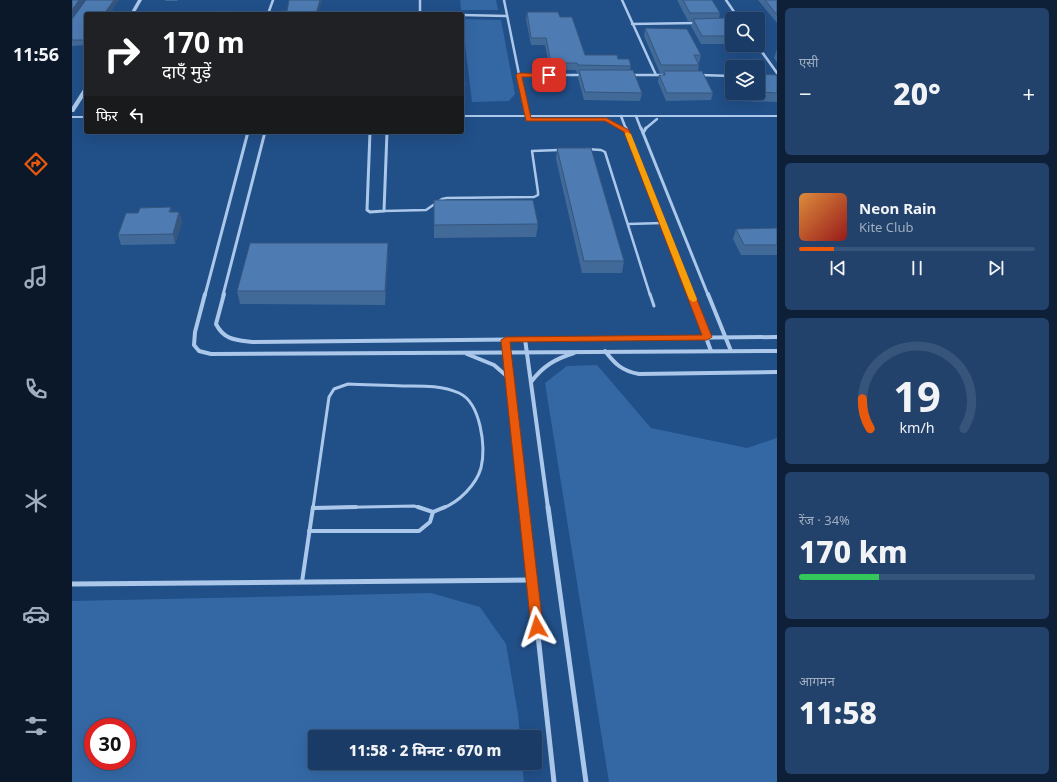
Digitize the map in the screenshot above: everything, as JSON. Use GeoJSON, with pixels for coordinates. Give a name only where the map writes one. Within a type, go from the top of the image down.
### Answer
{"type":"FeatureCollection","features":[{"type":"Feature","properties":{"kind":"street"},"geometry":{"type":"LineString","coordinates":[[133,12],[140,0]]}},
{"type":"Feature","properties":{"kind":"street"},"geometry":{"type":"LineString","coordinates":[[269,12],[273,0]]}},
{"type":"Feature","properties":{"kind":"street"},"geometry":{"type":"LineString","coordinates":[[420,0],[420,12]]}},
{"type":"Feature","properties":{"kind":"street"},"geometry":{"type":"LineString","coordinates":[[504,0],[528,118]]}},
{"type":"Feature","properties":{"kind":"street"},"geometry":{"type":"LineString","coordinates":[[622,0],[656,75]]}},
{"type":"Feature","properties":{"kind":"street"},"geometry":{"type":"LineString","coordinates":[[726,0],[734,12]]}},
{"type":"Feature","properties":{"kind":"street"},"geometry":{"type":"LineString","coordinates":[[464,15],[507,16]]}},
{"type":"Feature","properties":{"kind":"street"},"geometry":{"type":"LineString","coordinates":[[632,24],[702,23]]}},
{"type":"Feature","properties":{"kind":"street"},"geometry":{"type":"LineString","coordinates":[[717,23],[725,23]]}},
{"type":"Feature","properties":{"kind":"street"},"geometry":{"type":"LineString","coordinates":[[762,52],[777,74],[771,76]]}},
{"type":"Feature","properties":{"kind":"street"},"geometry":{"type":"LineString","coordinates":[[519,75],[587,75]]}},
{"type":"Feature","properties":{"kind":"street"},"geometry":{"type":"LineString","coordinates":[[625,75],[671,75]]}},
{"type":"Feature","properties":{"kind":"street"},"geometry":{"type":"LineString","coordinates":[[694,76],[725,76]]}},
{"type":"Feature","properties":{"kind":"street"},"geometry":{"type":"LineString","coordinates":[[72,111],[84,92]]}},
{"type":"Feature","properties":{"kind":"street"},"geometry":{"type":"LineString","coordinates":[[464,116],[622,118]]}},
{"type":"Feature","properties":{"kind":"street"},"geometry":{"type":"LineString","coordinates":[[464,120],[777,116]]}},
{"type":"Feature","properties":{"kind":"street"},"geometry":{"type":"LineString","coordinates":[[72,117],[84,117]]}},
{"type":"Feature","properties":{"kind":"street"},"geometry":{"type":"LineString","coordinates":[[622,118],[707,337],[711,351]]}},
{"type":"Feature","properties":{"kind":"street"},"geometry":{"type":"LineString","coordinates":[[637,118],[777,119]]}},
{"type":"Feature","properties":{"kind":"street"},"geometry":{"type":"LineString","coordinates":[[637,118],[730,351]]}},
{"type":"Feature","properties":{"kind":"street"},"geometry":{"type":"LineString","coordinates":[[606,119],[627,131]]}},
{"type":"Feature","properties":{"kind":"street"},"geometry":{"type":"LineString","coordinates":[[643,133],[647,127],[657,119]]}},
{"type":"Feature","properties":{"kind":"street"},"geometry":{"type":"LineString","coordinates":[[72,120],[84,120]]}},
{"type":"Feature","properties":{"kind":"street"},"geometry":{"type":"LineString","coordinates":[[247,134],[195,332],[194,345],[199,351],[211,354],[777,351]]}},
{"type":"Feature","properties":{"kind":"street"},"geometry":{"type":"LineString","coordinates":[[264,134],[216,324],[220,333],[231,340],[252,342],[777,337]]}},
{"type":"Feature","properties":{"kind":"street"},"geometry":{"type":"LineString","coordinates":[[370,134],[367,210],[370,212],[384,211],[387,134]]}},
{"type":"Feature","properties":{"kind":"street"},"geometry":{"type":"LineString","coordinates":[[506,340],[506,352],[554,782]]}},
{"type":"Feature","properties":{"kind":"street"},"geometry":{"type":"LineString","coordinates":[[525,340],[586,782]]}},
{"type":"Feature","properties":{"kind":"street"},"geometry":{"type":"LineString","coordinates":[[462,352],[494,365],[509,378]]}},
{"type":"Feature","properties":{"kind":"street"},"geometry":{"type":"LineString","coordinates":[[531,382],[539,370],[554,359],[578,352]]}},
{"type":"Feature","properties":{"kind":"street"},"geometry":{"type":"LineString","coordinates":[[605,352],[616,366],[624,372],[639,374],[777,372]]}},
{"type":"Feature","properties":{"kind":"street"},"geometry":{"type":"LineString","coordinates":[[72,584],[532,580]]}},
{"type":"Feature","properties":{"kind":"lane"},"geometry":{"type":"LineString","coordinates":[[582,149],[601,150],[605,152],[654,306]]}},
{"type":"Feature","properties":{"kind":"lane"},"geometry":{"type":"LineString","coordinates":[[384,211],[426,210],[442,199],[448,198],[534,197],[538,195],[538,192],[532,151],[560,150]]}},
{"type":"Feature","properties":{"kind":"lane"},"geometry":{"type":"LineString","coordinates":[[628,224],[663,223]]}},
{"type":"Feature","properties":{"kind":"lane"},"geometry":{"type":"LineString","coordinates":[[302,582],[329,397],[334,389],[348,384],[441,386],[461,394],[474,406],[480,425],[482,448],[481,468],[469,490],[453,504],[434,512],[414,506],[313,508]]}},
{"type":"Feature","properties":{"kind":"lane"},"geometry":{"type":"LineString","coordinates":[[309,531],[419,531],[430,522],[434,512]]}},
{"type":"Feature","properties":{"kind":"shaded area"},"geometry":{"type":"Polygon","coordinates":[[[460,0],[496,0],[498,10],[461,10],[460,0]]]}},
{"type":"Feature","properties":{"kind":"shaded area"},"geometry":{"type":"Polygon","coordinates":[[[464,19],[501,20],[515,94],[509,101],[472,102],[464,36],[464,19]]]}},
{"type":"Feature","properties":{"kind":"shaded area"},"geometry":{"type":"Polygon","coordinates":[[[597,365],[651,428],[747,448],[777,438],[777,782],[609,782],[545,383],[567,366],[597,365]]]}},
{"type":"Feature","properties":{"kind":"shaded area"},"geometry":{"type":"Polygon","coordinates":[[[431,593],[480,607],[506,644],[519,730],[308,730],[308,770],[523,770],[524,782],[72,782],[72,601],[431,593]]]}},
{"type":"Feature","properties":{"kind":"building"},"geometry":{"type":"Polygon","coordinates":[[[72,0],[79,0],[72,10],[72,0]]]}},
{"type":"Feature","properties":{"kind":"building"},"geometry":{"type":"Polygon","coordinates":[[[86,0],[114,0],[105,12],[84,12],[84,40],[72,40],[72,19],[86,0]]]}},
{"type":"Feature","properties":{"kind":"building"},"geometry":{"type":"Polygon","coordinates":[[[289,0],[320,0],[317,12],[281,12],[287,11],[289,0]]]}},
{"type":"Feature","properties":{"kind":"building"},"geometry":{"type":"Polygon","coordinates":[[[683,0],[712,0],[720,13],[690,13],[683,0]]]}},
{"type":"Feature","properties":{"kind":"building"},"geometry":{"type":"Polygon","coordinates":[[[765,0],[777,0],[777,15],[765,0]]]}},
{"type":"Feature","properties":{"kind":"building"},"geometry":{"type":"Polygon","coordinates":[[[220,11],[254,12],[219,12],[220,11]]]}},
{"type":"Feature","properties":{"kind":"building"},"geometry":{"type":"Polygon","coordinates":[[[527,12],[558,12],[560,17],[572,17],[585,55],[617,55],[618,59],[629,59],[631,66],[551,63],[546,38],[531,38],[527,12]]]}},
{"type":"Feature","properties":{"kind":"building"},"geometry":{"type":"Polygon","coordinates":[[[724,18],[725,36],[702,36],[693,19],[724,18]]]}},
{"type":"Feature","properties":{"kind":"building"},"geometry":{"type":"Polygon","coordinates":[[[645,28],[687,29],[701,55],[694,55],[699,65],[661,65],[645,28]]]}},
{"type":"Feature","properties":{"kind":"building"},"geometry":{"type":"Polygon","coordinates":[[[579,70],[633,70],[642,93],[585,92],[579,70]]]}},
{"type":"Feature","properties":{"kind":"building"},"geometry":{"type":"Polygon","coordinates":[[[664,71],[702,71],[713,93],[667,93],[659,75],[665,75],[664,71]]]}},
{"type":"Feature","properties":{"kind":"building"},"geometry":{"type":"Polygon","coordinates":[[[765,74],[777,75],[777,93],[765,92],[765,74]]]}},
{"type":"Feature","properties":{"kind":"building"},"geometry":{"type":"Polygon","coordinates":[[[557,148],[591,148],[624,261],[584,261],[557,148]]]}},
{"type":"Feature","properties":{"kind":"building"},"geometry":{"type":"Polygon","coordinates":[[[434,200],[533,200],[538,224],[434,225],[434,200]]]}},
{"type":"Feature","properties":{"kind":"building"},"geometry":{"type":"Polygon","coordinates":[[[171,207],[169,212],[179,212],[173,234],[118,235],[126,213],[138,213],[140,208],[171,207]]]}},
{"type":"Feature","properties":{"kind":"building"},"geometry":{"type":"Polygon","coordinates":[[[777,228],[777,245],[744,245],[736,229],[777,228]]]}},
{"type":"Feature","properties":{"kind":"building"},"geometry":{"type":"Polygon","coordinates":[[[250,243],[388,243],[385,291],[237,291],[250,243]]]}},
{"type":"Feature","properties":{"kind":"slow traffic"},"geometry":{"type":"LineString","coordinates":[[628,134],[693,299]]}},
{"type":"Feature","properties":{"kind":"route"},"geometry":{"type":"LineString","coordinates":[[537,627],[506,340],[707,337],[627,131],[606,119],[528,119],[519,75],[549,75]]}}]}
